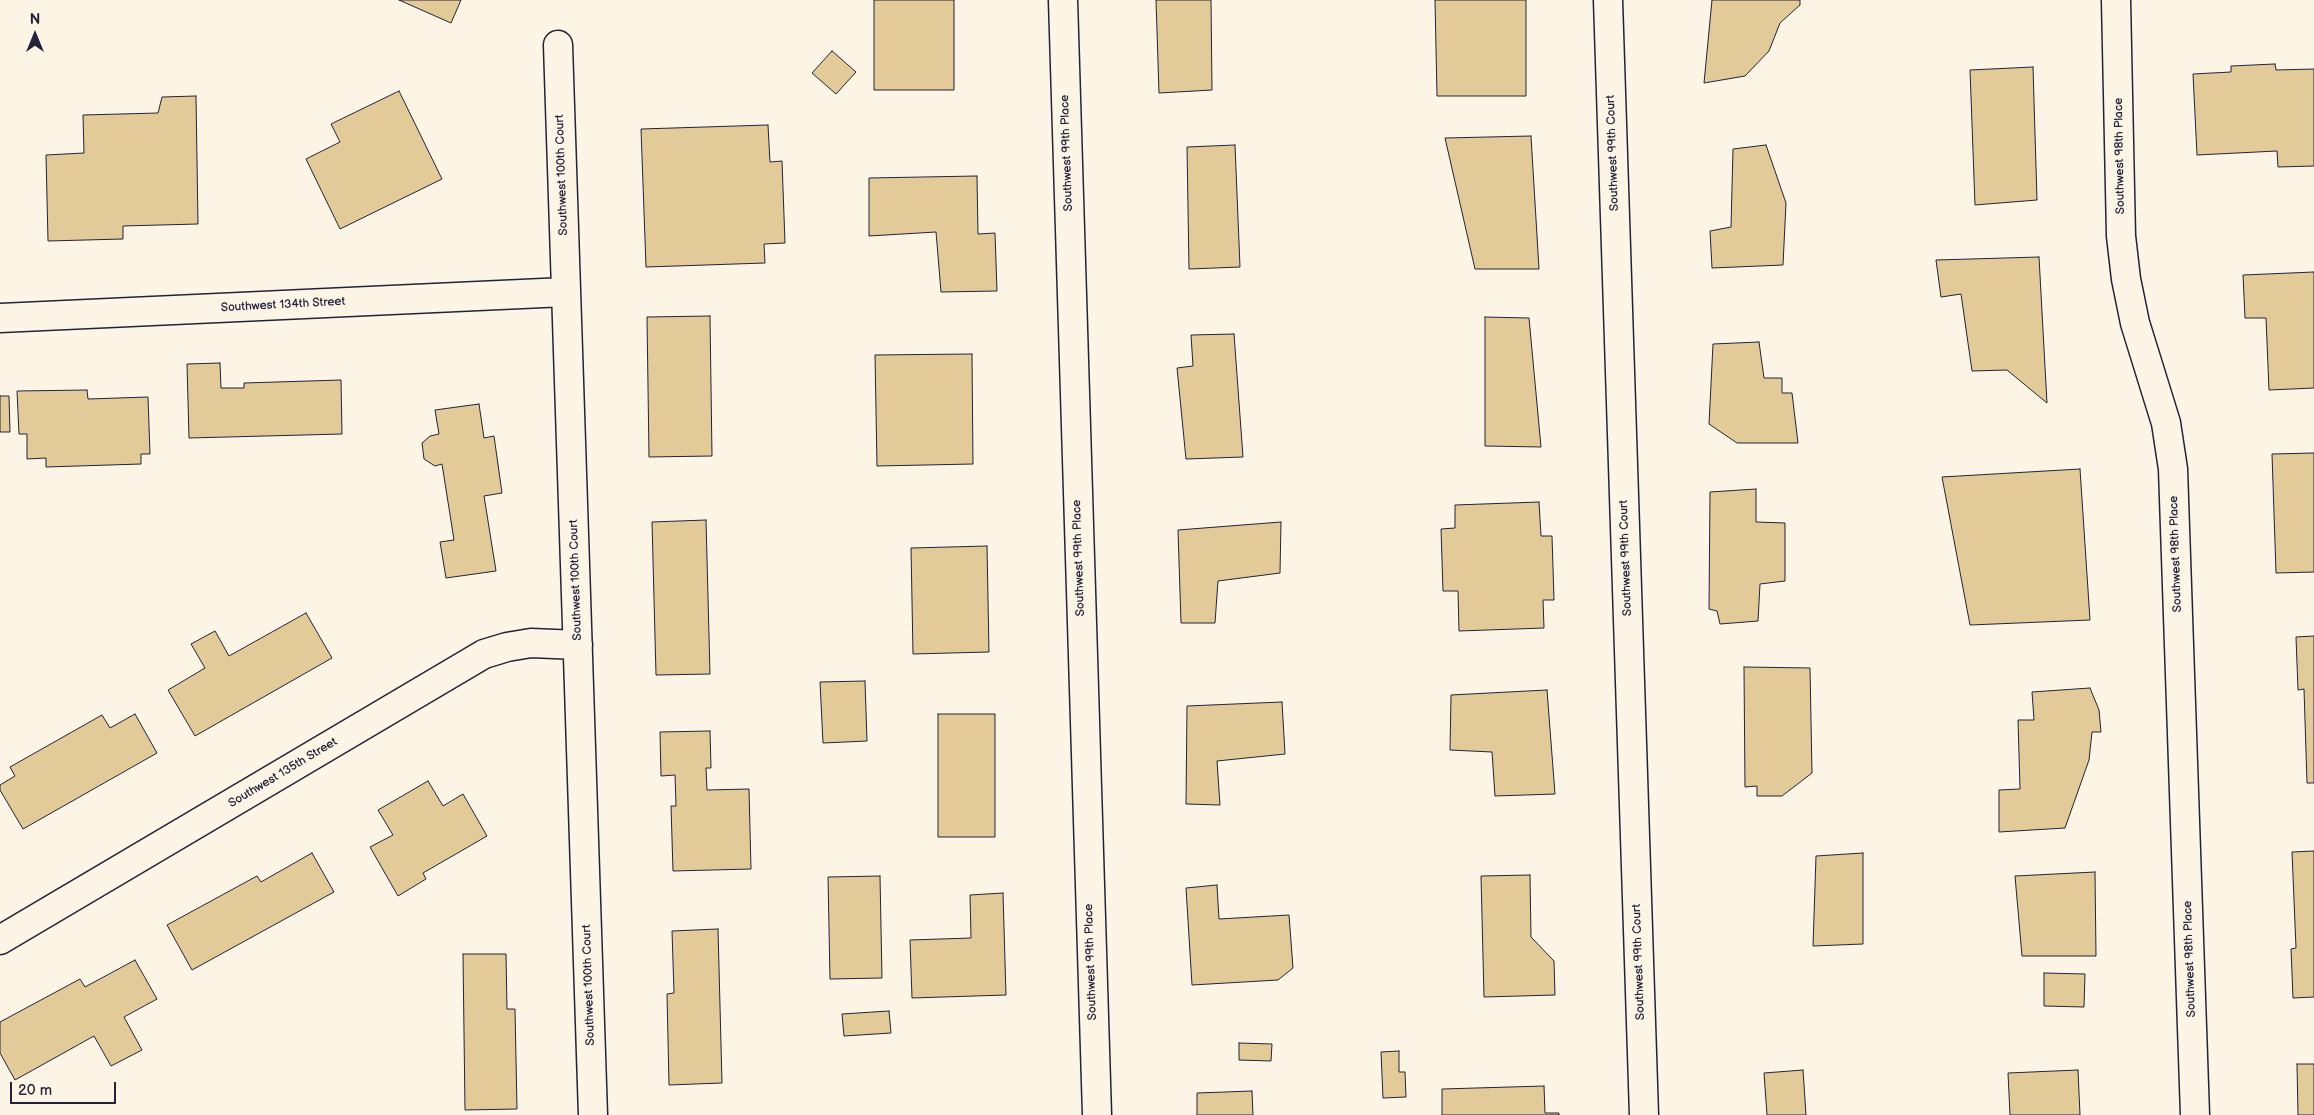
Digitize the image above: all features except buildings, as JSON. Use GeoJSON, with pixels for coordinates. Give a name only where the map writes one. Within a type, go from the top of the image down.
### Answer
{"type":"FeatureCollection","features":[{"type":"Feature","properties":{"kind":"street","name":"Southwest 99th Place"},"geometry":{"type":"LineString","coordinates":[[1063,0],[1097,1115]]}},
{"type":"Feature","properties":{"kind":"street","name":"Southwest 99th Court"},"geometry":{"type":"LineString","coordinates":[[1608,0],[1644,1115]]}},
{"type":"Feature","properties":{"kind":"street","name":"Southwest 98th Place"},"geometry":{"type":"LineString","coordinates":[[2116,0],[2121,236],[2126,280],[2135,323],[2166,423],[2173,469],[2185,777],[2195,1115]]}},
{"type":"Feature","properties":{"kind":"street","name":"Southwest 100th Court"},"geometry":{"type":"LineString","coordinates":[[558,45],[593,1115]]}},
{"type":"Feature","properties":{"kind":"street","name":"Southwest 134th Street"},"geometry":{"type":"LineString","coordinates":[[0,318],[565,292]]}},
{"type":"Feature","properties":{"kind":"street","name":"Southwest 135th Street"},"geometry":{"type":"LineString","coordinates":[[0,940],[484,654],[508,646],[531,643],[578,645]]}}]}
